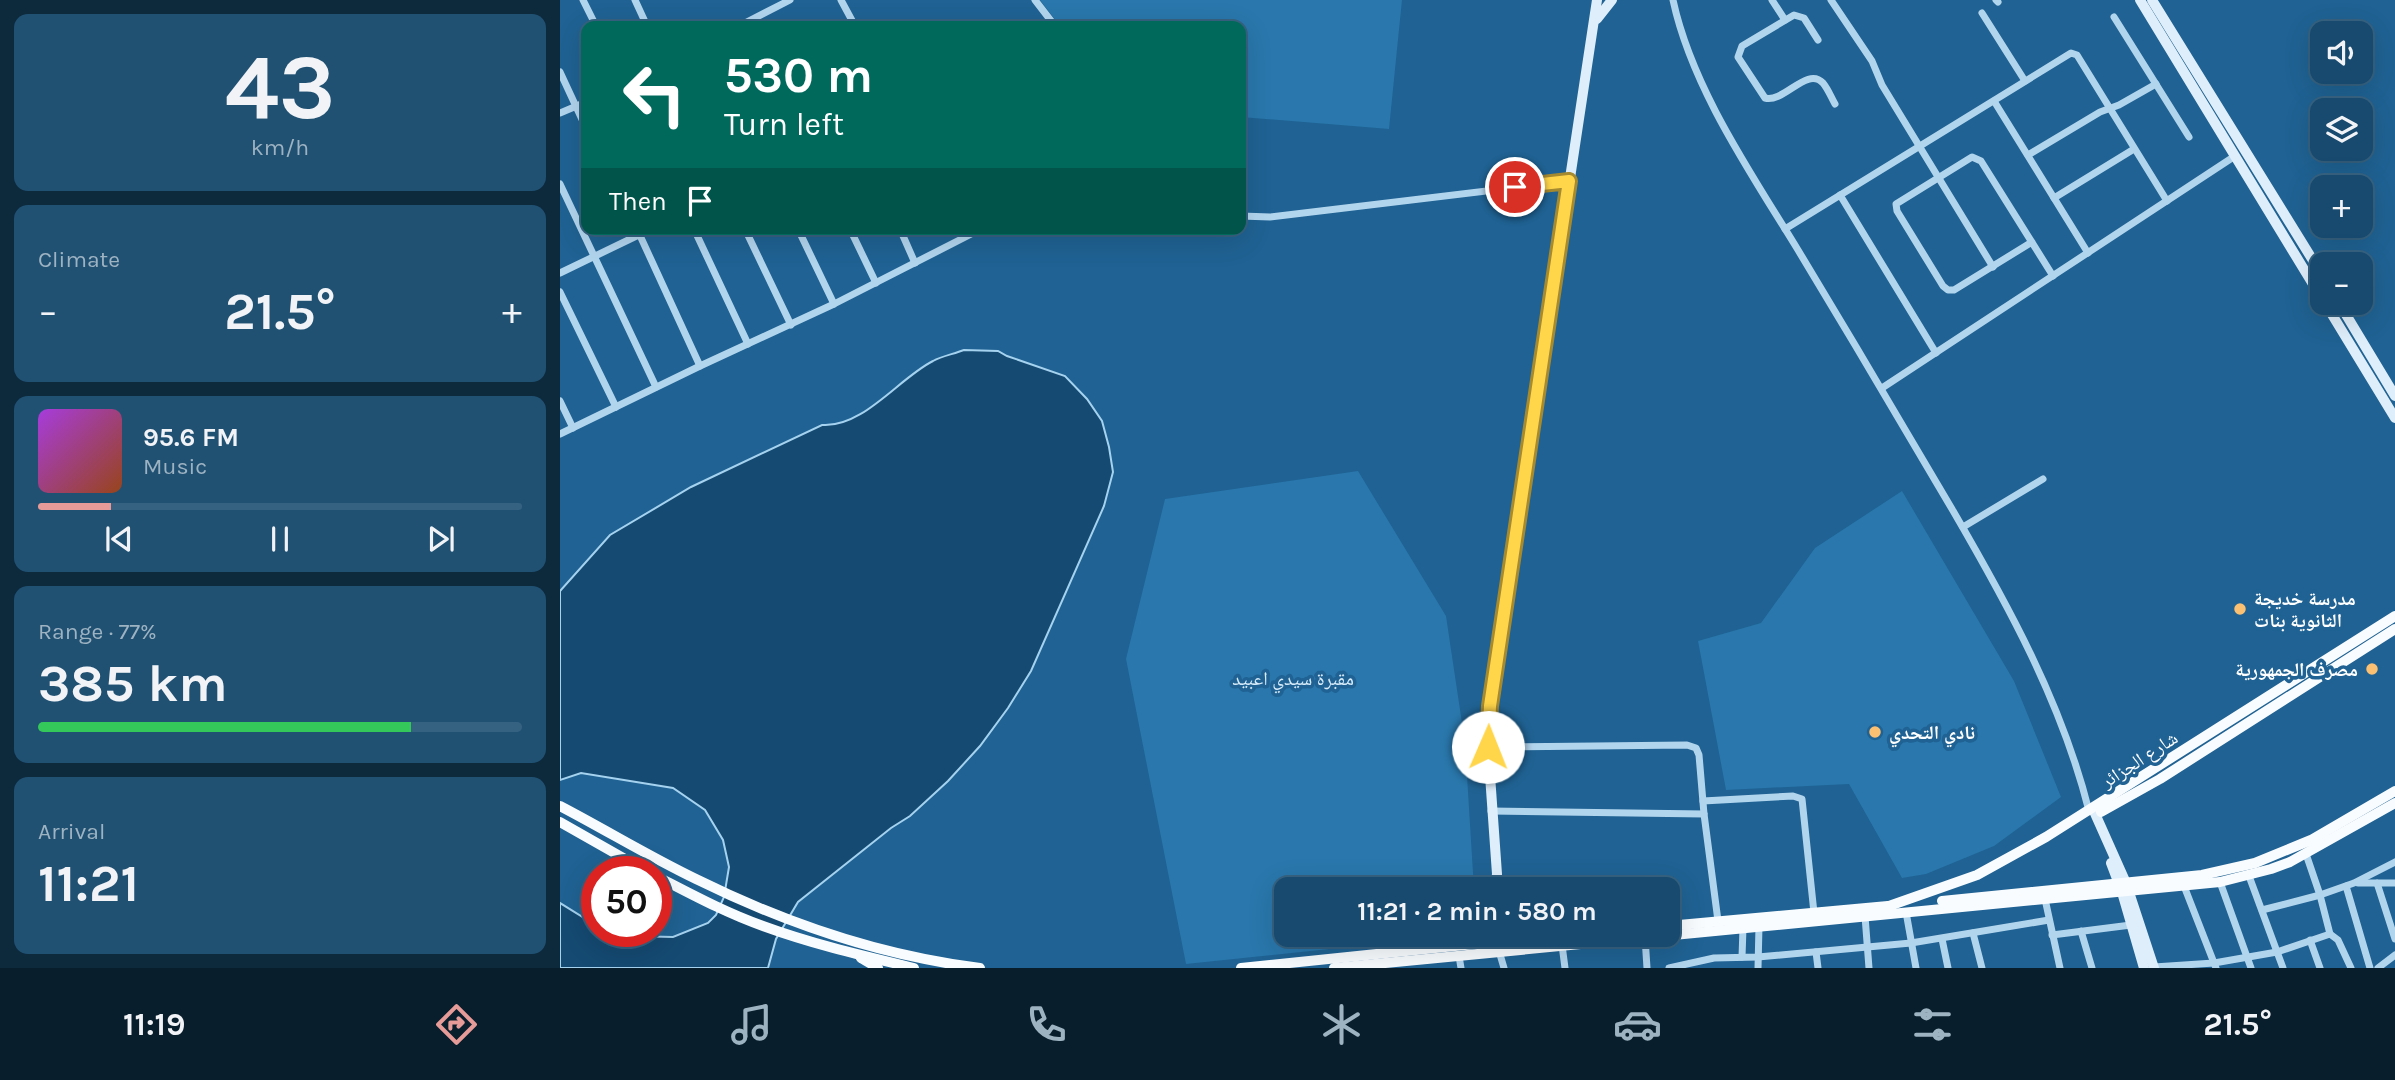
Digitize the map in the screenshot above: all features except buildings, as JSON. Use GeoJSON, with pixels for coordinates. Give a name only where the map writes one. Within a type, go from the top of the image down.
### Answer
{"type":"FeatureCollection","features":[{"type":"Feature","properties":{"kind":"main road"},"geometry":{"type":"LineString","coordinates":[[1498,877],[1488,747],[1490,706],[1597,0]]}},
{"type":"Feature","properties":{"kind":"main road"},"geometry":{"type":"LineString","coordinates":[[1594,26],[1612,0]]}},
{"type":"Feature","properties":{"kind":"main road"},"geometry":{"type":"LineString","coordinates":[[2140,0],[2310,280]]}},
{"type":"Feature","properties":{"kind":"main road"},"geometry":{"type":"LineString","coordinates":[[2152,0],[2310,256]]}},
{"type":"Feature","properties":{"kind":"main road"},"geometry":{"type":"LineString","coordinates":[[2332,315],[2395,418]]}},
{"type":"Feature","properties":{"kind":"main road"},"geometry":{"type":"LineString","coordinates":[[2346,315],[2395,396]]}},
{"type":"Feature","properties":{"kind":"main road","name":"شارع الجزائر"},"geometry":{"type":"LineString","coordinates":[[1919,904],[1983,878],[2395,616]]}},
{"type":"Feature","properties":{"kind":"main road","name":"شارع الجزائر"},"geometry":{"type":"LineString","coordinates":[[1897,910],[1993,867],[2091,811],[2182,765],[2395,629]]}},
{"type":"Feature","properties":{"kind":"main road"},"geometry":{"type":"LineString","coordinates":[[1680,925],[1814,913],[2045,899],[2202,875],[2264,861],[2312,840],[2395,791]]}},
{"type":"Feature","properties":{"kind":"main road"},"geometry":{"type":"LineString","coordinates":[[1680,934],[1866,916],[1919,904],[2220,882],[2271,869],[2306,854],[2395,803]]}},
{"type":"Feature","properties":{"kind":"main road"},"geometry":{"type":"LineString","coordinates":[[560,806],[696,879],[800,924],[884,949],[952,966],[973,968]]}},
{"type":"Feature","properties":{"kind":"main road"},"geometry":{"type":"LineString","coordinates":[[2091,811],[2124,888],[2150,968]]}},
{"type":"Feature","properties":{"kind":"main road"},"geometry":{"type":"LineString","coordinates":[[560,822],[620,856]]}},
{"type":"Feature","properties":{"kind":"main road"},"geometry":{"type":"LineString","coordinates":[[672,884],[762,926],[914,968]]}},
{"type":"Feature","properties":{"kind":"main road"},"geometry":{"type":"LineString","coordinates":[[2124,888],[2131,925],[2150,968]]}},
{"type":"Feature","properties":{"kind":"main road"},"geometry":{"type":"LineString","coordinates":[[1241,968],[1450,947]]}},
{"type":"Feature","properties":{"kind":"main road"},"geometry":{"type":"LineString","coordinates":[[1334,968],[1460,962],[1503,948],[1523,947]]}},
{"type":"Feature","properties":{"kind":"main road"},"geometry":{"type":"LineString","coordinates":[[846,950],[878,968]]}},
{"type":"Feature","properties":{"kind":"street"},"geometry":{"type":"LineString","coordinates":[[583,0],[594,21]]}},
{"type":"Feature","properties":{"kind":"street"},"geometry":{"type":"LineString","coordinates":[[635,0],[645,21]]}},
{"type":"Feature","properties":{"kind":"street"},"geometry":{"type":"LineString","coordinates":[[748,21],[790,0]]}},
{"type":"Feature","properties":{"kind":"street"},"geometry":{"type":"LineString","coordinates":[[841,0],[852,21]]}},
{"type":"Feature","properties":{"kind":"street"},"geometry":{"type":"LineString","coordinates":[[1035,0],[1051,21]]}},
{"type":"Feature","properties":{"kind":"street"},"geometry":{"type":"LineString","coordinates":[[1673,0],[1687,47],[1704,87],[1785,229],[1963,527],[2030,650],[2091,811]]}},
{"type":"Feature","properties":{"kind":"street"},"geometry":{"type":"LineString","coordinates":[[1772,0],[1785,20]]}},
{"type":"Feature","properties":{"kind":"street"},"geometry":{"type":"LineString","coordinates":[[1831,0],[1872,61],[1882,85],[1993,267]]}},
{"type":"Feature","properties":{"kind":"street"},"geometry":{"type":"LineString","coordinates":[[1982,13],[2025,81]]}},
{"type":"Feature","properties":{"kind":"street"},"geometry":{"type":"LineString","coordinates":[[1818,40],[1802,16],[1794,15],[1742,46],[1738,54],[1739,60],[1765,98],[1775,98],[1812,78],[1822,83],[1835,104]]}},
{"type":"Feature","properties":{"kind":"street"},"geometry":{"type":"LineString","coordinates":[[2114,17],[2189,137]]}},
{"type":"Feature","properties":{"kind":"street"},"geometry":{"type":"LineString","coordinates":[[1785,229],[2073,53],[2077,55],[2167,201]]}},
{"type":"Feature","properties":{"kind":"street"},"geometry":{"type":"LineString","coordinates":[[560,72],[581,118]]}},
{"type":"Feature","properties":{"kind":"street"},"geometry":{"type":"LineString","coordinates":[[2028,155],[2156,84]]}},
{"type":"Feature","properties":{"kind":"street"},"geometry":{"type":"LineString","coordinates":[[1994,101],[2088,253]]}},
{"type":"Feature","properties":{"kind":"street"},"geometry":{"type":"LineString","coordinates":[[560,113],[581,104]]}},
{"type":"Feature","properties":{"kind":"street"},"geometry":{"type":"LineString","coordinates":[[2054,198],[2134,149]]}},
{"type":"Feature","properties":{"kind":"street"},"geometry":{"type":"LineString","coordinates":[[1882,388],[2235,156]]}},
{"type":"Feature","properties":{"kind":"street"},"geometry":{"type":"LineString","coordinates":[[2032,242],[1951,291],[1944,288],[1896,206],[1900,200],[1972,158],[1979,159],[2032,242],[2053,276]]}},
{"type":"Feature","properties":{"kind":"street"},"geometry":{"type":"LineString","coordinates":[[1246,216],[1270,217],[1569,181]]}},
{"type":"Feature","properties":{"kind":"street"},"geometry":{"type":"LineString","coordinates":[[560,184],[581,226]]}},
{"type":"Feature","properties":{"kind":"street"},"geometry":{"type":"LineString","coordinates":[[1840,195],[1936,353]]}},
{"type":"Feature","properties":{"kind":"street"},"geometry":{"type":"LineString","coordinates":[[586,235],[656,387]]}},
{"type":"Feature","properties":{"kind":"street"},"geometry":{"type":"LineString","coordinates":[[560,273],[633,235]]}},
{"type":"Feature","properties":{"kind":"street"},"geometry":{"type":"LineString","coordinates":[[639,235],[700,366]]}},
{"type":"Feature","properties":{"kind":"street"},"geometry":{"type":"LineString","coordinates":[[697,235],[748,344]]}},
{"type":"Feature","properties":{"kind":"street"},"geometry":{"type":"LineString","coordinates":[[748,235],[791,325]]}},
{"type":"Feature","properties":{"kind":"street"},"geometry":{"type":"LineString","coordinates":[[801,235],[834,304]]}},
{"type":"Feature","properties":{"kind":"street"},"geometry":{"type":"LineString","coordinates":[[853,235],[876,283]]}},
{"type":"Feature","properties":{"kind":"street"},"geometry":{"type":"LineString","coordinates":[[903,235],[915,263]]}},
{"type":"Feature","properties":{"kind":"street"},"geometry":{"type":"LineString","coordinates":[[560,434],[834,304],[915,263],[960,235]]}},
{"type":"Feature","properties":{"kind":"street"},"geometry":{"type":"LineString","coordinates":[[560,292],[616,407]]}},
{"type":"Feature","properties":{"kind":"street"},"geometry":{"type":"LineString","coordinates":[[560,401],[573,428]]}},
{"type":"Feature","properties":{"kind":"street"},"geometry":{"type":"LineString","coordinates":[[1963,527],[2043,479]]}},
{"type":"Feature","properties":{"kind":"street"},"geometry":{"type":"LineString","coordinates":[[1488,747],[1692,747],[1699,755],[1718,921]]}},
{"type":"Feature","properties":{"kind":"street"},"geometry":{"type":"LineString","coordinates":[[1703,801],[1793,796],[1801,799],[1814,913]]}},
{"type":"Feature","properties":{"kind":"street"},"geometry":{"type":"LineString","coordinates":[[1491,811],[1704,814]]}},
{"type":"Feature","properties":{"kind":"street"},"geometry":{"type":"LineString","coordinates":[[2306,854],[2330,934],[2339,940],[2351,968]]}},
{"type":"Feature","properties":{"kind":"street"},"geometry":{"type":"LineString","coordinates":[[2262,910],[2320,895],[2395,862]]}},
{"type":"Feature","properties":{"kind":"street"},"geometry":{"type":"LineString","coordinates":[[2249,876],[2283,968]]}},
{"type":"Feature","properties":{"kind":"street"},"geometry":{"type":"LineString","coordinates":[[2220,882],[2251,968]]}},
{"type":"Feature","properties":{"kind":"street"},"geometry":{"type":"LineString","coordinates":[[2377,883],[2395,939]]}},
{"type":"Feature","properties":{"kind":"street"},"geometry":{"type":"LineString","coordinates":[[2350,884],[2395,883]]}},
{"type":"Feature","properties":{"kind":"street"},"geometry":{"type":"LineString","coordinates":[[2350,884],[2370,968]]}},
{"type":"Feature","properties":{"kind":"street"},"geometry":{"type":"LineString","coordinates":[[2184,886],[2215,965]]}},
{"type":"Feature","properties":{"kind":"street"},"geometry":{"type":"LineString","coordinates":[[2045,899],[2060,968]]}},
{"type":"Feature","properties":{"kind":"street"},"geometry":{"type":"LineString","coordinates":[[1897,910],[1911,943],[1916,968]]}},
{"type":"Feature","properties":{"kind":"street"},"geometry":{"type":"LineString","coordinates":[[1866,916],[1869,968]]}},
{"type":"Feature","properties":{"kind":"street"},"geometry":{"type":"LineString","coordinates":[[1669,968],[1696,965],[1714,958],[1758,957],[1911,943],[2049,920]]}},
{"type":"Feature","properties":{"kind":"street"},"geometry":{"type":"LineString","coordinates":[[2052,935],[2131,925]]}},
{"type":"Feature","properties":{"kind":"street"},"geometry":{"type":"LineString","coordinates":[[1758,968],[1759,926]]}},
{"type":"Feature","properties":{"kind":"street"},"geometry":{"type":"LineString","coordinates":[[1742,957],[1743,928]]}},
{"type":"Feature","properties":{"kind":"street"},"geometry":{"type":"LineString","coordinates":[[2081,930],[2091,968]]}},
{"type":"Feature","properties":{"kind":"street"},"geometry":{"type":"LineString","coordinates":[[1973,933],[1982,968]]}},
{"type":"Feature","properties":{"kind":"street"},"geometry":{"type":"LineString","coordinates":[[2150,968],[2215,965],[2277,952],[2330,934]]}},
{"type":"Feature","properties":{"kind":"street"},"geometry":{"type":"LineString","coordinates":[[1942,939],[1948,968]]}},
{"type":"Feature","properties":{"kind":"street"},"geometry":{"type":"LineString","coordinates":[[2310,940],[2320,968]]}},
{"type":"Feature","properties":{"kind":"street"},"geometry":{"type":"LineString","coordinates":[[1562,947],[1565,968]]}},
{"type":"Feature","properties":{"kind":"street"},"geometry":{"type":"LineString","coordinates":[[1645,947],[1647,968]]}},
{"type":"Feature","properties":{"kind":"street"},"geometry":{"type":"LineString","coordinates":[[1816,952],[1818,968]]}},
{"type":"Feature","properties":{"kind":"street"},"geometry":{"type":"LineString","coordinates":[[2378,968],[2395,955]]}},
{"type":"Feature","properties":{"kind":"green space"},"geometry":{"type":"Polygon","coordinates":[[[1040,0],[1402,0],[1389,129],[1246,117],[1246,21],[1056,21],[1040,0]]]}},
{"type":"Feature","properties":{"kind":"green space","name":"مقبرة سيدي اعبيد"},"geometry":{"type":"Polygon","coordinates":[[[1358,471],[1446,616],[1465,743],[1473,877],[1274,877],[1274,947],[1348,947],[1186,964],[1126,659],[1165,499],[1358,471]]]}},
{"type":"Feature","properties":{"kind":"green space","name":"نادي التحدي"},"geometry":{"type":"Polygon","coordinates":[[[1902,491],[2014,681],[2061,797],[1994,846],[1926,874],[1902,878],[1849,784],[1726,790],[1698,641],[1761,623],[1815,548],[1902,491]]]}},
{"type":"Feature","properties":{"kind":"shaded area"},"geometry":{"type":"Polygon","coordinates":[[[964,350],[998,351],[1065,376],[1087,399],[1102,421],[1113,472],[1104,506],[1031,671],[980,746],[948,781],[910,816],[798,902],[776,939],[768,968],[560,968],[560,903],[581,916],[581,947],[672,947],[672,937],[708,923],[716,915],[724,897],[729,867],[723,840],[705,810],[673,788],[581,773],[560,780],[560,591],[610,535],[691,487],[822,425],[852,419],[937,359],[964,350]]]}},
{"type":"Feature","properties":{"kind":"place","name":"مدرسة خديجة الثانوية بنات"},"geometry":{"type":"Point","coordinates":[2240,609]}},
{"type":"Feature","properties":{"kind":"place","name":"مصرف الجمهورية"},"geometry":{"type":"Point","coordinates":[2372,669]}},
{"type":"Feature","properties":{"kind":"place","name":"نادي التحدي"},"geometry":{"type":"Point","coordinates":[1875,732]}},
{"type":"Feature","properties":{"kind":"route"},"geometry":{"type":"LineString","coordinates":[[1488,747],[1490,706],[1569,181],[1515,187]]}}]}
